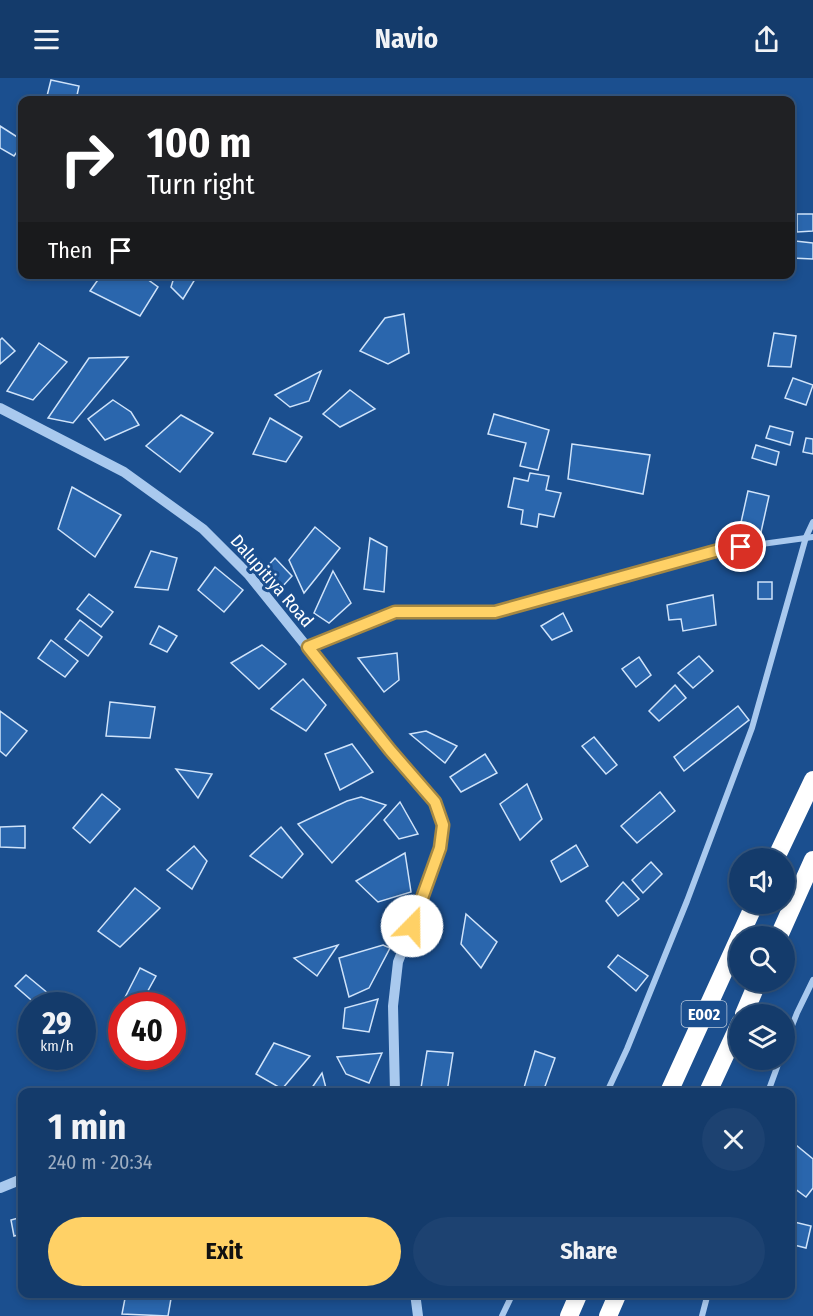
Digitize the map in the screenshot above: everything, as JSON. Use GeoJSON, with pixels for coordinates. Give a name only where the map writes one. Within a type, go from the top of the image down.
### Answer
{"type":"FeatureCollection","features":[{"type":"Feature","properties":{"kind":"highway"},"geometry":{"type":"LineString","coordinates":[[781,848],[813,780]]}},
{"type":"Feature","properties":{"kind":"highway"},"geometry":{"type":"LineString","coordinates":[[783,926],[813,860]]}},
{"type":"Feature","properties":{"kind":"highway","name":"E002"},"geometry":{"type":"LineString","coordinates":[[671,1088],[729,960]]}},
{"type":"Feature","properties":{"kind":"highway","name":"E002"},"geometry":{"type":"LineString","coordinates":[[710,1088],[729,1047]]}},
{"type":"Feature","properties":{"kind":"highway"},"geometry":{"type":"LineString","coordinates":[[569,1316],[577,1298]]}},
{"type":"Feature","properties":{"kind":"highway"},"geometry":{"type":"LineString","coordinates":[[608,1316],[616,1298]]}},
{"type":"Feature","properties":{"kind":"street","name":"Dalupitiya Road"},"geometry":{"type":"LineString","coordinates":[[0,408],[124,472],[203,529],[249,575],[390,750],[435,802],[443,825],[440,848],[398,962],[393,1006],[395,1088]]}},
{"type":"Feature","properties":{"kind":"street"},"geometry":{"type":"LineString","coordinates":[[609,1088],[683,912],[752,728],[813,522]]}},
{"type":"Feature","properties":{"kind":"street"},"geometry":{"type":"LineString","coordinates":[[308,647],[395,612],[495,612],[719,550],[809,537]]}},
{"type":"Feature","properties":{"kind":"street"},"geometry":{"type":"LineString","coordinates":[[795,1018],[813,980]]}},
{"type":"Feature","properties":{"kind":"street"},"geometry":{"type":"LineString","coordinates":[[769,1088],[776,1070]]}},
{"type":"Feature","properties":{"kind":"street"},"geometry":{"type":"LineString","coordinates":[[0,1188],[18,1181]]}},
{"type":"Feature","properties":{"kind":"street"},"geometry":{"type":"LineString","coordinates":[[416,1298],[418,1316]]}},
{"type":"Feature","properties":{"kind":"street"},"geometry":{"type":"LineString","coordinates":[[502,1316],[511,1298]]}},
{"type":"Feature","properties":{"kind":"street"},"geometry":{"type":"LineString","coordinates":[[702,1316],[707,1298]]}},
{"type":"Feature","properties":{"kind":"building"},"geometry":{"type":"Polygon","coordinates":[[[51,80],[79,86],[77,96],[47,96],[51,80]]]}},
{"type":"Feature","properties":{"kind":"building"},"geometry":{"type":"Polygon","coordinates":[[[0,126],[18,137],[18,150],[14,156],[0,148],[0,126]]]}},
{"type":"Feature","properties":{"kind":"building"},"geometry":{"type":"Polygon","coordinates":[[[797,214],[813,214],[813,231],[797,232],[797,214]]]}},
{"type":"Feature","properties":{"kind":"building"},"geometry":{"type":"Polygon","coordinates":[[[795,241],[813,243],[813,259],[795,258],[795,241]]]}},
{"type":"Feature","properties":{"kind":"building"},"geometry":{"type":"Polygon","coordinates":[[[98,279],[147,279],[158,287],[140,316],[90,291],[98,279]]]}},
{"type":"Feature","properties":{"kind":"building"},"geometry":{"type":"Polygon","coordinates":[[[173,279],[195,279],[183,299],[171,287],[173,279]]]}},
{"type":"Feature","properties":{"kind":"building"},"geometry":{"type":"Polygon","coordinates":[[[404,314],[409,353],[388,364],[360,351],[385,318],[404,314]]]}},
{"type":"Feature","properties":{"kind":"building"},"geometry":{"type":"Polygon","coordinates":[[[774,333],[796,336],[791,367],[768,366],[774,333]]]}},
{"type":"Feature","properties":{"kind":"building"},"geometry":{"type":"Polygon","coordinates":[[[2,338],[15,351],[0,364],[0,340],[2,338]]]}},
{"type":"Feature","properties":{"kind":"building"},"geometry":{"type":"Polygon","coordinates":[[[39,343],[67,362],[33,400],[7,391],[39,343]]]}},
{"type":"Feature","properties":{"kind":"building"},"geometry":{"type":"Polygon","coordinates":[[[128,357],[73,423],[48,418],[89,358],[128,357]]]}},
{"type":"Feature","properties":{"kind":"building"},"geometry":{"type":"Polygon","coordinates":[[[321,371],[309,401],[290,407],[275,395],[321,371]]]}},
{"type":"Feature","properties":{"kind":"building"},"geometry":{"type":"Polygon","coordinates":[[[793,378],[813,385],[806,405],[785,398],[793,378]]]}},
{"type":"Feature","properties":{"kind":"building"},"geometry":{"type":"Polygon","coordinates":[[[350,390],[375,409],[340,427],[323,414],[350,390]]]}},
{"type":"Feature","properties":{"kind":"building"},"geometry":{"type":"Polygon","coordinates":[[[113,400],[131,412],[139,425],[105,440],[88,419],[113,400]]]}},
{"type":"Feature","properties":{"kind":"building"},"geometry":{"type":"Polygon","coordinates":[[[494,414],[549,430],[538,470],[520,466],[526,443],[488,434],[494,414]]]}},
{"type":"Feature","properties":{"kind":"building"},"geometry":{"type":"Polygon","coordinates":[[[181,415],[213,433],[180,472],[146,446],[181,415]]]}},
{"type":"Feature","properties":{"kind":"building"},"geometry":{"type":"Polygon","coordinates":[[[270,418],[302,437],[286,462],[253,454],[270,418]]]}},
{"type":"Feature","properties":{"kind":"building"},"geometry":{"type":"Polygon","coordinates":[[[770,426],[793,432],[790,445],[766,438],[770,426]]]}},
{"type":"Feature","properties":{"kind":"building"},"geometry":{"type":"Polygon","coordinates":[[[806,438],[813,439],[813,454],[803,452],[806,438]]]}},
{"type":"Feature","properties":{"kind":"building"},"geometry":{"type":"Polygon","coordinates":[[[572,444],[650,455],[643,494],[568,479],[572,444]]]}},
{"type":"Feature","properties":{"kind":"building"},"geometry":{"type":"Polygon","coordinates":[[[756,445],[779,452],[776,465],[752,458],[756,445]]]}},
{"type":"Feature","properties":{"kind":"building"},"geometry":{"type":"Polygon","coordinates":[[[530,473],[549,476],[546,490],[561,493],[554,517],[539,514],[537,527],[521,524],[523,510],[508,507],[514,478],[528,481],[530,473]]]}},
{"type":"Feature","properties":{"kind":"building"},"geometry":{"type":"Polygon","coordinates":[[[72,487],[121,515],[95,557],[58,529],[72,487]]]}},
{"type":"Feature","properties":{"kind":"building"},"geometry":{"type":"Polygon","coordinates":[[[748,491],[769,496],[759,541],[738,536],[748,491]]]}},
{"type":"Feature","properties":{"kind":"building"},"geometry":{"type":"Polygon","coordinates":[[[315,527],[340,548],[304,593],[289,560],[315,527]]]}},
{"type":"Feature","properties":{"kind":"building"},"geometry":{"type":"Polygon","coordinates":[[[370,538],[387,547],[384,592],[364,589],[370,538]]]}},
{"type":"Feature","properties":{"kind":"building"},"geometry":{"type":"Polygon","coordinates":[[[151,551],[177,558],[168,590],[135,587],[151,551]]]}},
{"type":"Feature","properties":{"kind":"building"},"geometry":{"type":"Polygon","coordinates":[[[275,558],[292,576],[282,587],[264,570],[275,558]]]}},
{"type":"Feature","properties":{"kind":"building"},"geometry":{"type":"Polygon","coordinates":[[[215,567],[243,590],[224,612],[198,590],[215,567]]]}},
{"type":"Feature","properties":{"kind":"building"},"geometry":{"type":"Polygon","coordinates":[[[333,571],[351,603],[329,623],[314,613],[333,571]]]}},
{"type":"Feature","properties":{"kind":"building"},"geometry":{"type":"Polygon","coordinates":[[[758,582],[772,582],[772,599],[758,599],[758,582]]]}},
{"type":"Feature","properties":{"kind":"building"},"geometry":{"type":"Polygon","coordinates":[[[89,594],[113,612],[101,627],[77,609],[89,594]]]}},
{"type":"Feature","properties":{"kind":"building"},"geometry":{"type":"Polygon","coordinates":[[[713,595],[716,625],[683,631],[681,619],[669,620],[667,605],[713,595]]]}},
{"type":"Feature","properties":{"kind":"building"},"geometry":{"type":"Polygon","coordinates":[[[563,613],[572,631],[552,640],[541,626],[563,613]]]}},
{"type":"Feature","properties":{"kind":"building"},"geometry":{"type":"Polygon","coordinates":[[[80,620],[102,637],[88,656],[65,639],[80,620]]]}},
{"type":"Feature","properties":{"kind":"building"},"geometry":{"type":"Polygon","coordinates":[[[159,626],[177,636],[167,652],[150,644],[159,626]]]}},
{"type":"Feature","properties":{"kind":"building"},"geometry":{"type":"Polygon","coordinates":[[[51,640],[78,661],[65,677],[38,658],[51,640]]]}},
{"type":"Feature","properties":{"kind":"building"},"geometry":{"type":"Polygon","coordinates":[[[262,645],[286,664],[259,689],[231,663],[262,645]]]}},
{"type":"Feature","properties":{"kind":"building"},"geometry":{"type":"Polygon","coordinates":[[[397,653],[399,680],[384,692],[358,658],[397,653]]]}},
{"type":"Feature","properties":{"kind":"building"},"geometry":{"type":"Polygon","coordinates":[[[699,656],[713,671],[693,688],[678,673],[699,656]]]}},
{"type":"Feature","properties":{"kind":"building"},"geometry":{"type":"Polygon","coordinates":[[[639,657],[651,675],[636,687],[622,669],[639,657]]]}},
{"type":"Feature","properties":{"kind":"building"},"geometry":{"type":"Polygon","coordinates":[[[303,679],[326,705],[306,731],[271,709],[303,679]]]}},
{"type":"Feature","properties":{"kind":"building"},"geometry":{"type":"Polygon","coordinates":[[[675,685],[686,698],[659,721],[649,711],[675,685]]]}},
{"type":"Feature","properties":{"kind":"building"},"geometry":{"type":"Polygon","coordinates":[[[110,702],[155,707],[150,738],[106,736],[110,702]]]}},
{"type":"Feature","properties":{"kind":"building"},"geometry":{"type":"Polygon","coordinates":[[[738,706],[749,720],[684,771],[674,757],[738,706]]]}},
{"type":"Feature","properties":{"kind":"building"},"geometry":{"type":"Polygon","coordinates":[[[0,711],[27,731],[6,756],[0,751],[0,711]]]}},
{"type":"Feature","properties":{"kind":"building"},"geometry":{"type":"Polygon","coordinates":[[[426,731],[457,746],[445,763],[410,734],[426,731]]]}},
{"type":"Feature","properties":{"kind":"building"},"geometry":{"type":"Polygon","coordinates":[[[594,737],[617,765],[606,774],[582,746],[594,737]]]}},
{"type":"Feature","properties":{"kind":"building"},"geometry":{"type":"Polygon","coordinates":[[[352,744],[373,772],[340,790],[325,754],[352,744]]]}},
{"type":"Feature","properties":{"kind":"building"},"geometry":{"type":"Polygon","coordinates":[[[485,754],[497,773],[461,792],[450,777],[485,754]]]}},
{"type":"Feature","properties":{"kind":"building"},"geometry":{"type":"Polygon","coordinates":[[[176,769],[212,774],[198,798],[176,769]]]}},
{"type":"Feature","properties":{"kind":"building"},"geometry":{"type":"Polygon","coordinates":[[[527,784],[542,819],[520,840],[500,804],[527,784]]]}},
{"type":"Feature","properties":{"kind":"building"},"geometry":{"type":"Polygon","coordinates":[[[660,792],[675,811],[637,843],[621,826],[660,792]]]}},
{"type":"Feature","properties":{"kind":"building"},"geometry":{"type":"Polygon","coordinates":[[[102,794],[120,809],[90,843],[73,828],[102,794]]]}},
{"type":"Feature","properties":{"kind":"building"},"geometry":{"type":"Polygon","coordinates":[[[361,797],[386,805],[332,863],[298,824],[347,801],[361,797]]]}},
{"type":"Feature","properties":{"kind":"building"},"geometry":{"type":"Polygon","coordinates":[[[400,802],[418,834],[399,839],[384,820],[400,802]]]}},
{"type":"Feature","properties":{"kind":"building"},"geometry":{"type":"Polygon","coordinates":[[[25,826],[25,848],[0,847],[0,827],[25,826]]]}},
{"type":"Feature","properties":{"kind":"building"},"geometry":{"type":"Polygon","coordinates":[[[281,827],[303,854],[282,878],[250,856],[281,827]]]}},
{"type":"Feature","properties":{"kind":"building"},"geometry":{"type":"Polygon","coordinates":[[[576,845],[588,866],[561,882],[551,861],[576,845]]]}},
{"type":"Feature","properties":{"kind":"building"},"geometry":{"type":"Polygon","coordinates":[[[194,846],[207,861],[192,889],[167,870],[194,846]]]}},
{"type":"Feature","properties":{"kind":"building"},"geometry":{"type":"Polygon","coordinates":[[[405,853],[411,892],[378,902],[356,881],[405,853]]]}},
{"type":"Feature","properties":{"kind":"building"},"geometry":{"type":"Polygon","coordinates":[[[651,862],[662,874],[643,893],[632,880],[651,862]]]}},
{"type":"Feature","properties":{"kind":"building"},"geometry":{"type":"Polygon","coordinates":[[[623,882],[639,899],[618,916],[606,901],[623,882]]]}},
{"type":"Feature","properties":{"kind":"building"},"geometry":{"type":"Polygon","coordinates":[[[135,888],[160,908],[120,947],[98,931],[135,888]]]}},
{"type":"Feature","properties":{"kind":"building"},"geometry":{"type":"Polygon","coordinates":[[[466,914],[497,942],[481,968],[461,944],[466,914]]]}},
{"type":"Feature","properties":{"kind":"building"},"geometry":{"type":"Polygon","coordinates":[[[338,945],[317,976],[294,958],[338,945]]]}},
{"type":"Feature","properties":{"kind":"building"},"geometry":{"type":"Polygon","coordinates":[[[383,945],[390,948],[369,988],[349,997],[339,958],[383,945]]]}},
{"type":"Feature","properties":{"kind":"building"},"geometry":{"type":"Polygon","coordinates":[[[618,955],[648,976],[636,991],[608,967],[618,955]]]}},
{"type":"Feature","properties":{"kind":"building"},"geometry":{"type":"Polygon","coordinates":[[[140,968],[156,976],[147,992],[128,992],[140,968]]]}},
{"type":"Feature","properties":{"kind":"building"},"geometry":{"type":"Polygon","coordinates":[[[26,975],[47,992],[22,992],[15,986],[26,975]]]}},
{"type":"Feature","properties":{"kind":"building"},"geometry":{"type":"Polygon","coordinates":[[[378,999],[369,1032],[343,1028],[345,1008],[378,999]]]}},
{"type":"Feature","properties":{"kind":"building"},"geometry":{"type":"Polygon","coordinates":[[[274,1043],[310,1056],[283,1088],[256,1074],[274,1043]]]}},
{"type":"Feature","properties":{"kind":"building"},"geometry":{"type":"Polygon","coordinates":[[[427,1051],[453,1053],[448,1088],[421,1088],[427,1051]]]}},
{"type":"Feature","properties":{"kind":"building"},"geometry":{"type":"Polygon","coordinates":[[[535,1051],[555,1058],[544,1088],[524,1088],[535,1051]]]}},
{"type":"Feature","properties":{"kind":"building"},"geometry":{"type":"Polygon","coordinates":[[[382,1053],[369,1083],[346,1074],[337,1057],[382,1053]]]}},
{"type":"Feature","properties":{"kind":"building"},"geometry":{"type":"Polygon","coordinates":[[[322,1073],[326,1088],[312,1088],[322,1073]]]}},
{"type":"Feature","properties":{"kind":"building"},"geometry":{"type":"Polygon","coordinates":[[[795,1146],[813,1159],[813,1188],[806,1197],[795,1189],[795,1146]]]}},
{"type":"Feature","properties":{"kind":"building"},"geometry":{"type":"Polygon","coordinates":[[[18,1218],[18,1235],[14,1236],[11,1220],[18,1218]]]}},
{"type":"Feature","properties":{"kind":"building"},"geometry":{"type":"Polygon","coordinates":[[[795,1222],[811,1226],[806,1248],[795,1245],[795,1222]]]}},
{"type":"Feature","properties":{"kind":"building"},"geometry":{"type":"Polygon","coordinates":[[[125,1298],[171,1298],[168,1316],[122,1314],[125,1298]]]}},
{"type":"Feature","properties":{"kind":"route"},"geometry":{"type":"LineString","coordinates":[[412,926],[440,848],[443,825],[435,802],[390,750],[308,647],[395,612],[495,612],[719,550],[741,547]]}}]}
